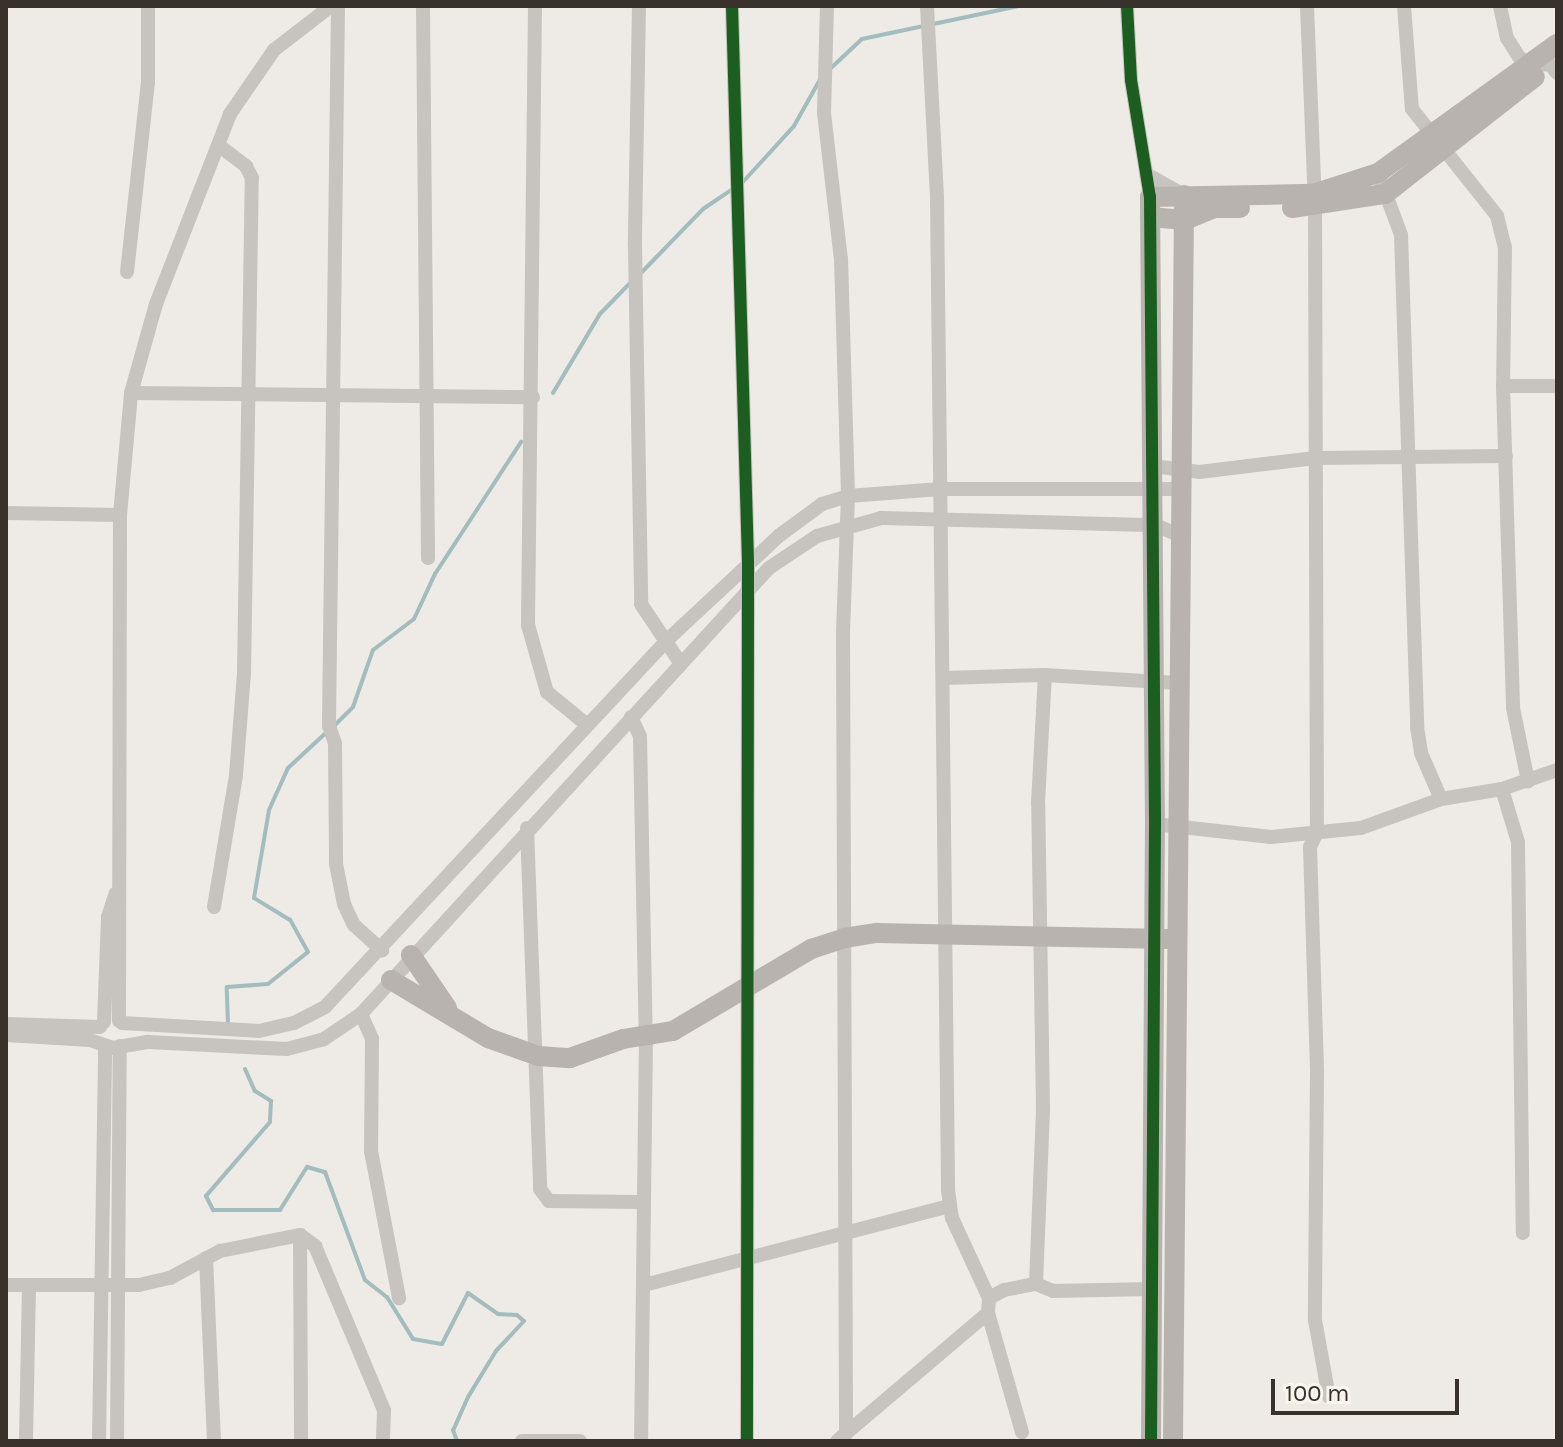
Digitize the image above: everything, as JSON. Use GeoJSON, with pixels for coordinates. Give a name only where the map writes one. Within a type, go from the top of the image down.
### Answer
{"type":"FeatureCollection","features":[{"type":"Feature","properties":{"kind":"street"},"geometry":{"type":"LineString","coordinates":[[127,272],[148,82],[148,6]]}},
{"type":"Feature","properties":{"kind":"street"},"geometry":{"type":"LineString","coordinates":[[99,1441],[109,1288],[111,1034],[120,881],[120,515],[131,393],[156,304],[230,114],[274,50],[331,6]]}},
{"type":"Feature","properties":{"kind":"street"},"geometry":{"type":"LineString","coordinates":[[338,6],[331,730],[336,864],[344,904],[354,925],[382,950]]}},
{"type":"Feature","properties":{"kind":"street"},"geometry":{"type":"LineString","coordinates":[[423,6],[428,558]]}},
{"type":"Feature","properties":{"kind":"street"},"geometry":{"type":"LineString","coordinates":[[535,6],[531,647],[547,692],[586,724]]}},
{"type":"Feature","properties":{"kind":"street"},"geometry":{"type":"LineString","coordinates":[[639,6],[635,246],[641,604],[664,643],[679,661]]}},
{"type":"Feature","properties":{"kind":"street"},"geometry":{"type":"LineString","coordinates":[[732,6],[748,563],[745,593],[744,992],[749,1258],[747,1441]]}},
{"type":"Feature","properties":{"kind":"street"},"geometry":{"type":"LineString","coordinates":[[827,6],[823,74],[840,245],[848,496],[844,938],[848,1234],[842,1438]]}},
{"type":"Feature","properties":{"kind":"street"},"geometry":{"type":"LineString","coordinates":[[1127,6],[1131,80],[1150,207],[1155,525],[1151,1441]]}},
{"type":"Feature","properties":{"kind":"street"},"geometry":{"type":"LineString","coordinates":[[1307,6],[1314,201],[1317,832],[1310,847],[1317,1071],[1315,1320],[1329,1397]]}},
{"type":"Feature","properties":{"kind":"street"},"geometry":{"type":"LineString","coordinates":[[1404,6],[1407,95],[1412,109],[1439,139],[1497,216],[1505,247],[1503,386],[1513,708],[1528,781]]}},
{"type":"Feature","properties":{"kind":"street"},"geometry":{"type":"LineString","coordinates":[[1500,6],[1507,38],[1528,64],[1555,66]]}},
{"type":"Feature","properties":{"kind":"street"},"geometry":{"type":"LineString","coordinates":[[928,17],[942,519],[949,1206],[989,1298],[988,1313],[1022,1432]]}},
{"type":"Feature","properties":{"kind":"street"},"geometry":{"type":"LineString","coordinates":[[1150,207],[1185,220],[1215,208],[1385,194],[1439,139],[1528,64],[1557,44]]}},
{"type":"Feature","properties":{"kind":"street"},"geometry":{"type":"LineString","coordinates":[[1150,207],[1184,195],[1314,201],[1378,173],[1439,139],[1555,66]]}},
{"type":"Feature","properties":{"kind":"street"},"geometry":{"type":"LineString","coordinates":[[214,907],[236,775],[244,673],[246,395],[252,178],[246,166],[219,146]]}},
{"type":"Feature","properties":{"kind":"street"},"geometry":{"type":"LineString","coordinates":[[1378,173],[1401,235],[1417,727],[1421,753],[1441,799]]}},
{"type":"Feature","properties":{"kind":"street"},"geometry":{"type":"LineString","coordinates":[[1146,174],[1184,195]]}},
{"type":"Feature","properties":{"kind":"street"},"geometry":{"type":"LineString","coordinates":[[1173,1441],[1178,535],[1184,195]]}},
{"type":"Feature","properties":{"kind":"street"},"geometry":{"type":"LineString","coordinates":[[1503,386],[1557,386]]}},
{"type":"Feature","properties":{"kind":"street"},"geometry":{"type":"LineString","coordinates":[[131,393],[533,397]]}},
{"type":"Feature","properties":{"kind":"street"},"geometry":{"type":"LineString","coordinates":[[6,1035],[259,1031],[294,1023],[344,993],[586,724],[664,643],[704,610],[748,563],[822,504],[848,496],[941,489],[1153,489],[1181,480],[1315,458],[1506,456]]}},
{"type":"Feature","properties":{"kind":"street"},"geometry":{"type":"LineString","coordinates":[[1153,466],[1181,480]]}},
{"type":"Feature","properties":{"kind":"street"},"geometry":{"type":"LineString","coordinates":[[6,513],[120,515]]}},
{"type":"Feature","properties":{"kind":"street"},"geometry":{"type":"LineString","coordinates":[[6,1024],[307,1047],[361,1014],[679,661],[745,593],[798,547],[846,527],[881,518],[1155,525],[1178,535]]}},
{"type":"Feature","properties":{"kind":"street"},"geometry":{"type":"LineString","coordinates":[[944,678],[1045,675],[1178,683]]}},
{"type":"Feature","properties":{"kind":"street"},"geometry":{"type":"LineString","coordinates":[[1036,1284],[1042,936],[1038,803],[1045,675]]}},
{"type":"Feature","properties":{"kind":"street"},"geometry":{"type":"LineString","coordinates":[[631,717],[640,736],[646,1037],[641,1441]]}},
{"type":"Feature","properties":{"kind":"street"},"geometry":{"type":"LineString","coordinates":[[1155,824],[1178,825],[1230,836],[1361,828],[1441,799],[1502,789],[1557,770]]}},
{"type":"Feature","properties":{"kind":"street"},"geometry":{"type":"LineString","coordinates":[[1502,789],[1518,842],[1523,1233]]}},
{"type":"Feature","properties":{"kind":"street"},"geometry":{"type":"LineString","coordinates":[[527,828],[543,1196],[549,1201],[643,1202]]}},
{"type":"Feature","properties":{"kind":"street"},"geometry":{"type":"LineString","coordinates":[[391,980],[488,1038],[538,1056],[570,1058],[623,1039],[673,1031],[744,992],[811,949],[844,938],[945,933],[1175,939]]}},
{"type":"Feature","properties":{"kind":"street"},"geometry":{"type":"LineString","coordinates":[[411,955],[452,1014]]}},
{"type":"Feature","properties":{"kind":"street"},"geometry":{"type":"LineString","coordinates":[[361,1014],[372,1039],[371,1151],[399,1298]]}},
{"type":"Feature","properties":{"kind":"street"},"geometry":{"type":"LineString","coordinates":[[644,1285],[949,1206]]}},
{"type":"Feature","properties":{"kind":"street"},"geometry":{"type":"LineString","coordinates":[[300,1235],[301,1441]]}},
{"type":"Feature","properties":{"kind":"street"},"geometry":{"type":"LineString","coordinates":[[6,1285],[109,1288],[170,1278],[220,1251],[300,1235],[315,1246],[384,1410],[383,1441]]}},
{"type":"Feature","properties":{"kind":"street"},"geometry":{"type":"LineString","coordinates":[[206,1258],[214,1441]]}},
{"type":"Feature","properties":{"kind":"street"},"geometry":{"type":"LineString","coordinates":[[989,1298],[1036,1284],[1053,1291],[1151,1289]]}},
{"type":"Feature","properties":{"kind":"street"},"geometry":{"type":"LineString","coordinates":[[26,1441],[29,1285]]}},
{"type":"Feature","properties":{"kind":"street"},"geometry":{"type":"LineString","coordinates":[[109,1288],[117,1441]]}},
{"type":"Feature","properties":{"kind":"street"},"geometry":{"type":"LineString","coordinates":[[842,1438],[988,1313]]}},
{"type":"Feature","properties":{"kind":"street"},"geometry":{"type":"LineString","coordinates":[[522,1441],[580,1441]]}},
{"type":"Feature","properties":{"kind":"waterway"},"geometry":{"type":"LineString","coordinates":[[831,68],[862,39],[1018,6]]}},
{"type":"Feature","properties":{"kind":"waterway"},"geometry":{"type":"LineString","coordinates":[[742,183],[794,126],[822,76]]}},
{"type":"Feature","properties":{"kind":"waterway"},"geometry":{"type":"LineString","coordinates":[[641,273],[703,209],[734,188]]}},
{"type":"Feature","properties":{"kind":"waterway"},"geometry":{"type":"LineString","coordinates":[[553,393],[600,314],[630,283]]}},
{"type":"Feature","properties":{"kind":"waterway"},"geometry":{"type":"LineString","coordinates":[[335,725],[353,707],[373,650],[414,619],[435,574],[521,442]]}},
{"type":"Feature","properties":{"kind":"waterway"},"geometry":{"type":"LineString","coordinates":[[228,1025],[227,987],[268,984],[308,952],[290,920],[254,898],[269,810],[288,768],[328,731]]}},
{"type":"Feature","properties":{"kind":"waterway"},"geometry":{"type":"LineString","coordinates":[[245,1069],[255,1091],[271,1101],[270,1122],[206,1196],[213,1210],[280,1210],[307,1167],[325,1172],[365,1280],[387,1297],[413,1339],[442,1344],[468,1293],[498,1314],[517,1315],[524,1321],[496,1351],[468,1397],[453,1430],[457,1441]]}},
{"type":"Feature","properties":{"kind":"cycle path"},"geometry":{"type":"LineString","coordinates":[[732,6],[748,563],[747,1441]]}},
{"type":"Feature","properties":{"kind":"cycle path"},"geometry":{"type":"LineString","coordinates":[[1127,6],[1131,80],[1150,197],[1155,824],[1151,1441]]}}]}
